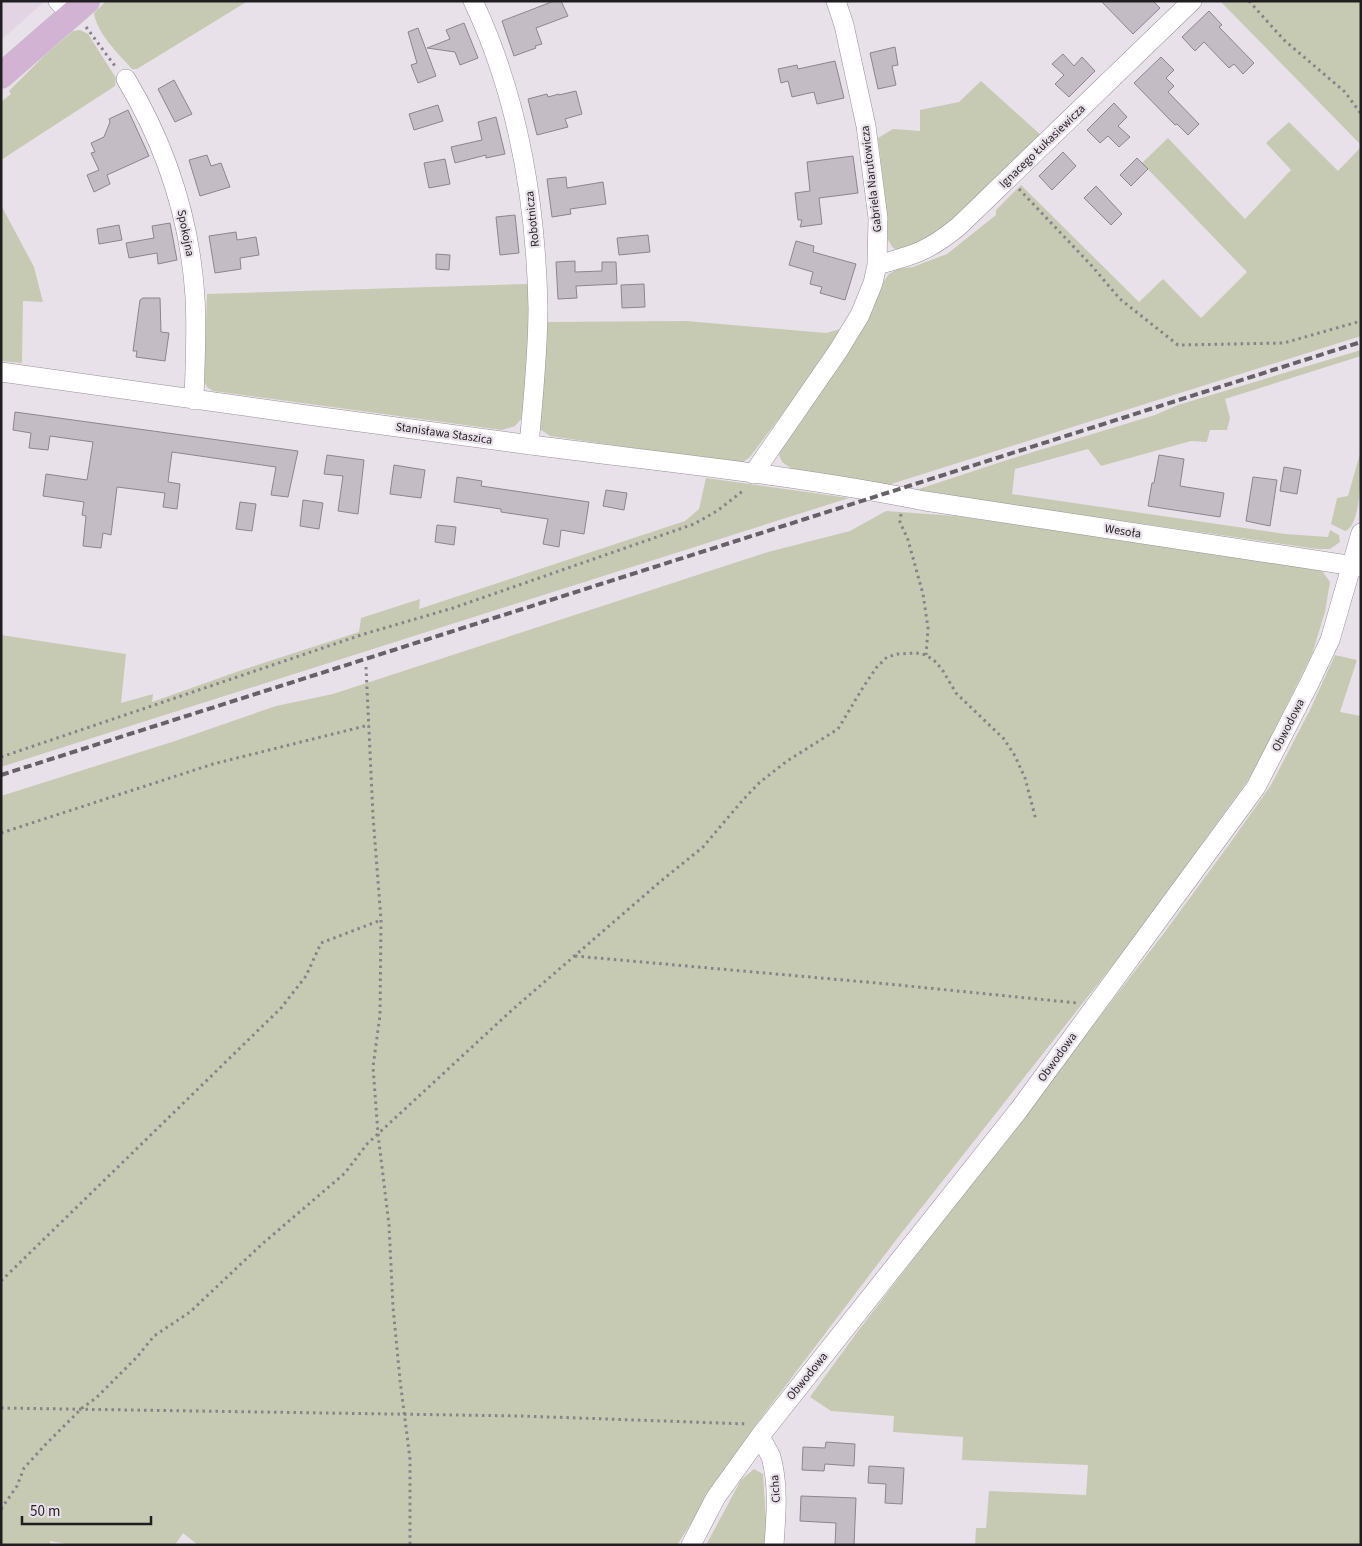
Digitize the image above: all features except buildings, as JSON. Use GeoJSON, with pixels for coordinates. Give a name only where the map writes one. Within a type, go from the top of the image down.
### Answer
{"type":"FeatureCollection","features":[{"type":"Feature","properties":{"kind":"main road"},"geometry":{"type":"LineString","coordinates":[[1,76],[73,6]]}},
{"type":"Feature","properties":{"kind":"street","name":"Robotnicza"},"geometry":{"type":"LineString","coordinates":[[473,1],[493,49],[509,100],[528,186],[533,224],[538,310],[529,445]]}},
{"type":"Feature","properties":{"kind":"street","name":"Gabriela Narutowicza"},"geometry":{"type":"LineString","coordinates":[[753,474],[852,328],[867,299],[877,264],[878,218],[866,126],[844,25],[836,1]]}},
{"type":"Feature","properties":{"kind":"street","name":"Ignacego Łukasiewicza"},"geometry":{"type":"LineString","coordinates":[[877,264],[927,250],[941,241],[1192,1]]}},
{"type":"Feature","properties":{"kind":"street","name":"Spokojna"},"geometry":{"type":"LineString","coordinates":[[126,79],[154,130],[174,181],[185,220],[195,297],[194,400]]}},
{"type":"Feature","properties":{"kind":"street","name":"Stanisława Staszica"},"geometry":{"type":"LineString","coordinates":[[1,372],[895,495]]}},
{"type":"Feature","properties":{"kind":"street","name":"Wesoła"},"geometry":{"type":"LineString","coordinates":[[895,495],[1356,566]]}},
{"type":"Feature","properties":{"kind":"street","name":"Obwodowa"},"geometry":{"type":"LineString","coordinates":[[691,1545],[716,1496],[764,1430],[1018,1111],[1256,787],[1330,640],[1356,566],[1361,533]]}},
{"type":"Feature","properties":{"kind":"street","name":"Cicha"},"geometry":{"type":"LineString","coordinates":[[764,1430],[774,1471],[776,1500],[774,1545]]}},
{"type":"Feature","properties":{"kind":"path"},"geometry":{"type":"LineString","coordinates":[[1249,1],[1284,40],[1345,92],[1361,114]]}},
{"type":"Feature","properties":{"kind":"path"},"geometry":{"type":"LineString","coordinates":[[73,6],[87,28],[126,79]]}},
{"type":"Feature","properties":{"kind":"path"},"geometry":{"type":"LineString","coordinates":[[1009,178],[1091,265],[1120,299],[1178,345],[1284,343],[1361,321]]}},
{"type":"Feature","properties":{"kind":"path"},"geometry":{"type":"LineString","coordinates":[[1,757],[364,634],[453,608],[694,524],[717,511],[743,490],[753,474]]}},
{"type":"Feature","properties":{"kind":"path"},"geometry":{"type":"LineString","coordinates":[[895,495],[900,522],[908,540],[922,594],[928,628],[926,655]]}},
{"type":"Feature","properties":{"kind":"path"},"geometry":{"type":"LineString","coordinates":[[1,1509],[17,1486],[24,1468],[82,1408],[96,1398],[137,1358],[154,1336],[190,1312],[261,1244],[345,1173],[367,1144],[512,1010],[704,847],[758,783],[787,761],[838,729],[876,668],[887,656],[916,653],[926,655],[936,662],[956,693],[1004,739],[1015,756],[1025,778],[1036,820]]}},
{"type":"Feature","properties":{"kind":"path"},"geometry":{"type":"LineString","coordinates":[[366,667],[381,920],[380,1015],[373,1067],[378,1134],[389,1225],[393,1306],[410,1459],[410,1545]]}},
{"type":"Feature","properties":{"kind":"path"},"geometry":{"type":"LineString","coordinates":[[1,833],[213,764],[369,725]]}},
{"type":"Feature","properties":{"kind":"path"},"geometry":{"type":"LineString","coordinates":[[1,1281],[280,1008],[306,976],[321,943],[381,920]]}},
{"type":"Feature","properties":{"kind":"path"},"geometry":{"type":"LineString","coordinates":[[575,956],[1076,1003],[1093,1009]]}},
{"type":"Feature","properties":{"kind":"path"},"geometry":{"type":"LineString","coordinates":[[1,1408],[531,1416],[764,1430]]}},
{"type":"Feature","properties":{"kind":"shaded area"},"geometry":{"type":"Polygon","coordinates":[[[1,1],[45,1],[1,40],[1,1]]]}},
{"type":"Feature","properties":{"kind":"green space"},"geometry":{"type":"Polygon","coordinates":[[[106,1],[248,1],[137,69],[132,69],[109,43],[96,21],[94,13],[106,1]]]}},
{"type":"Feature","properties":{"kind":"green space"},"geometry":{"type":"Polygon","coordinates":[[[1220,1],[1361,1],[1361,145],[1220,1]]]}},
{"type":"Feature","properties":{"kind":"green space"},"geometry":{"type":"Polygon","coordinates":[[[80,30],[88,34],[116,78],[115,86],[1,160],[1,102],[11,94],[9,91],[45,55],[73,31],[80,30]]]}},
{"type":"Feature","properties":{"kind":"green space"},"geometry":{"type":"Polygon","coordinates":[[[981,81],[1043,137],[941,234],[898,250],[893,248],[888,240],[878,138],[893,129],[920,131],[920,110],[959,102],[981,81]]]}},
{"type":"Feature","properties":{"kind":"green space"},"geometry":{"type":"Polygon","coordinates":[[[1289,122],[1338,171],[1361,147],[1361,336],[888,485],[792,469],[782,462],[778,452],[861,332],[889,274],[898,269],[913,267],[947,254],[996,215],[996,210],[1021,185],[1139,302],[1163,279],[1201,318],[1247,272],[1142,163],[1168,138],[1245,219],[1291,170],[1266,143],[1289,122]]]}},
{"type":"Feature","properties":{"kind":"green space"},"geometry":{"type":"Polygon","coordinates":[[[1,205],[34,267],[43,302],[23,301],[22,363],[1,361],[1,205]]]}},
{"type":"Feature","properties":{"kind":"green space"},"geometry":{"type":"Polygon","coordinates":[[[528,284],[530,310],[527,387],[521,419],[515,426],[502,430],[213,391],[207,387],[204,381],[207,294],[528,284]]]}},
{"type":"Feature","properties":{"kind":"green space"},"geometry":{"type":"Polygon","coordinates":[[[686,321],[826,333],[844,328],[824,358],[750,457],[743,462],[735,463],[550,436],[541,430],[538,420],[544,322],[686,321]]]}},
{"type":"Feature","properties":{"kind":"green space"},"geometry":{"type":"Polygon","coordinates":[[[1361,350],[1361,356],[1225,399],[1230,418],[1227,430],[1210,430],[1207,442],[1191,441],[1101,466],[1088,449],[1015,469],[1012,494],[1285,534],[1328,537],[1330,530],[1339,535],[1340,542],[1330,549],[1317,549],[923,492],[919,489],[1155,415],[1178,405],[1361,350]]]}},
{"type":"Feature","properties":{"kind":"green space"},"geometry":{"type":"Polygon","coordinates":[[[1361,450],[1358,508],[1351,527],[1345,531],[1331,524],[1337,498],[1348,496],[1361,450]]]}},
{"type":"Feature","properties":{"kind":"green space"},"geometry":{"type":"Polygon","coordinates":[[[706,478],[849,498],[1,767],[1,635],[126,654],[121,703],[153,694],[152,702],[359,632],[361,618],[420,599],[419,609],[685,521],[699,509],[706,478]]]}},
{"type":"Feature","properties":{"kind":"green space"},"geometry":{"type":"Polygon","coordinates":[[[886,511],[956,516],[1315,568],[1323,572],[1330,582],[1325,612],[1312,654],[1253,773],[1127,947],[896,1240],[752,1430],[677,1545],[198,1545],[183,1533],[175,1545],[72,1545],[50,1541],[50,1545],[1,1545],[1,796],[175,741],[276,706],[333,694],[768,552],[850,531],[886,511]]]}},
{"type":"Feature","properties":{"kind":"green space"},"geometry":{"type":"Polygon","coordinates":[[[1335,655],[1357,660],[1340,712],[1361,716],[1361,1545],[975,1545],[976,1528],[986,1528],[989,1491],[1086,1495],[1088,1465],[962,1460],[963,1437],[893,1432],[894,1416],[831,1411],[810,1397],[855,1335],[1161,937],[1228,846],[1271,785],[1310,710],[1335,655]]]}},
{"type":"Feature","properties":{"kind":"green space"},"geometry":{"type":"Polygon","coordinates":[[[754,1469],[763,1474],[766,1519],[765,1545],[706,1545],[741,1480],[754,1469]]]}},
{"type":"Feature","properties":{"kind":"railway"},"geometry":{"type":"LineString","coordinates":[[1,775],[1361,342]]}}]}
